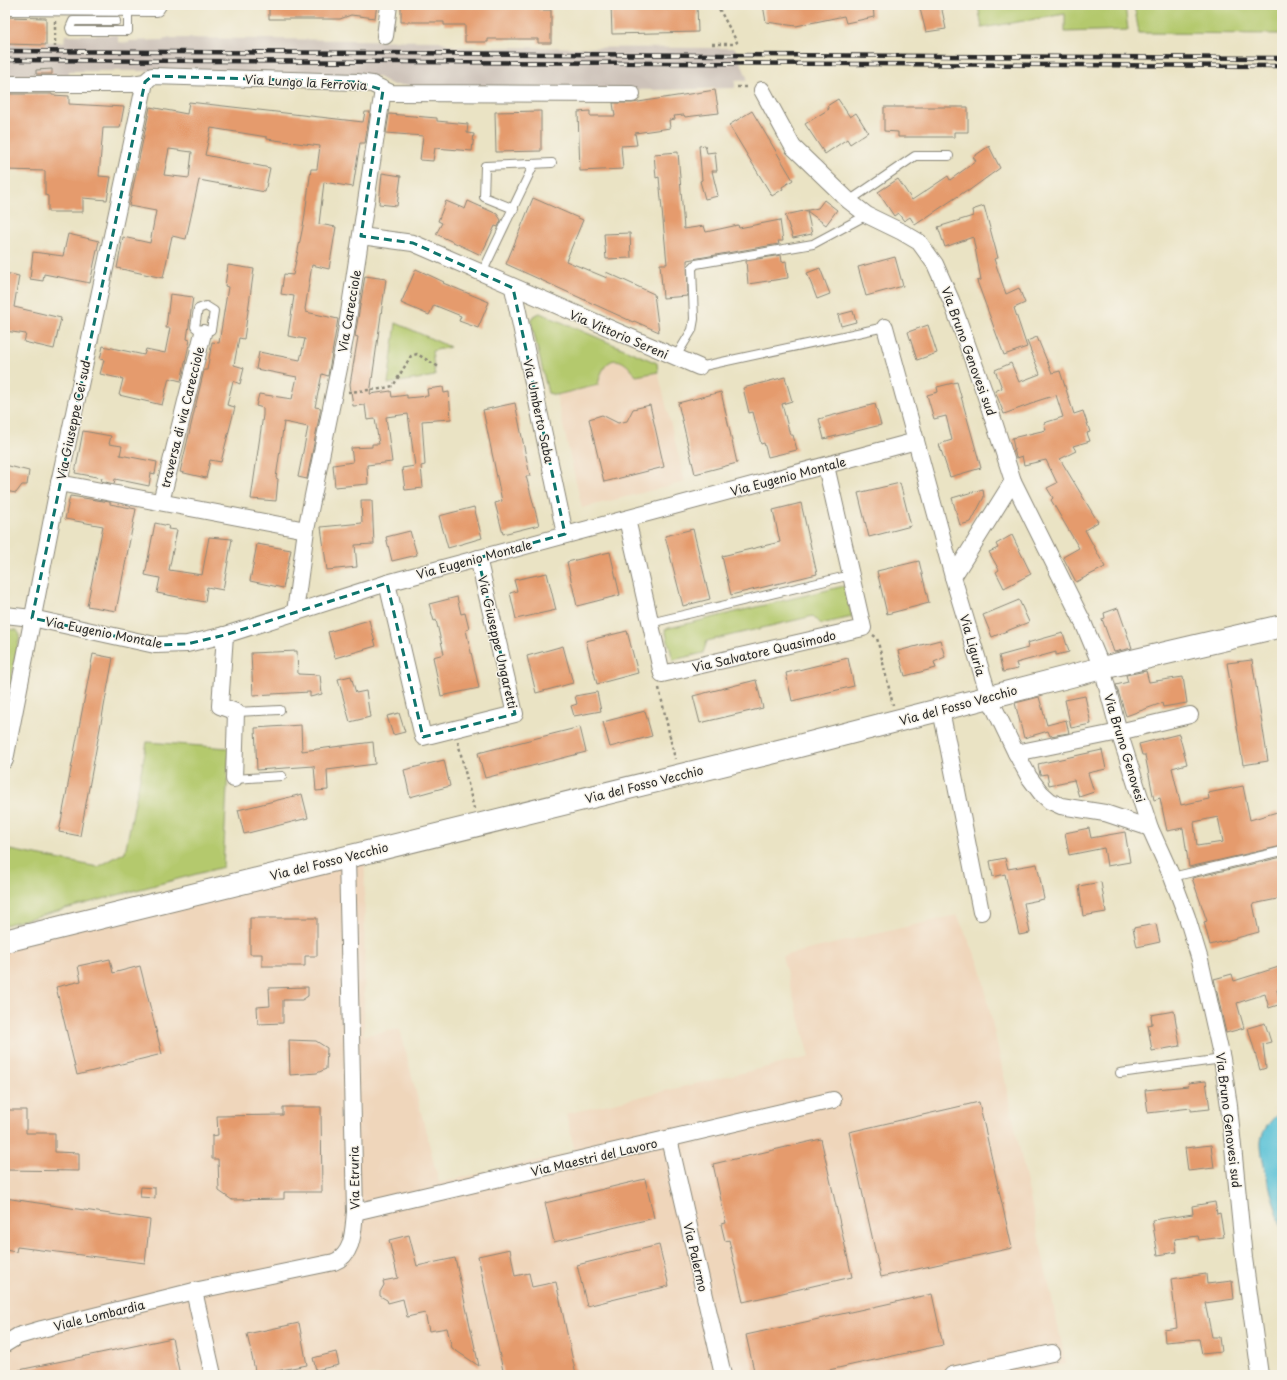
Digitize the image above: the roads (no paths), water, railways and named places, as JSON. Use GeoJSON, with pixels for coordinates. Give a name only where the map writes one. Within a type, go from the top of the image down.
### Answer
{"type":"FeatureCollection","features":[{"type":"Feature","properties":{"kind":"street"},"geometry":{"type":"LineString","coordinates":[[385,36],[389,5]]}},
{"type":"Feature","properties":{"kind":"street"},"geometry":{"type":"LineString","coordinates":[[5,7],[128,8],[157,6]]}},
{"type":"Feature","properties":{"kind":"street","name":"Via Lungo la Ferrovia"},"geometry":{"type":"LineString","coordinates":[[5,84],[133,84],[141,88],[152,76],[357,82],[372,84],[392,93],[482,95],[632,94]]}},
{"type":"Feature","properties":{"kind":"street","name":"Via Giuseppe Cei sud"},"geometry":{"type":"LineString","coordinates":[[5,760],[59,483],[129,158],[141,88]]}},
{"type":"Feature","properties":{"kind":"street","name":"Via Carecciole"},"geometry":{"type":"LineString","coordinates":[[295,612],[306,530],[345,339],[384,90]]}},
{"type":"Feature","properties":{"kind":"street","name":"Via Bruno Genovesi sud"},"geometry":{"type":"LineString","coordinates":[[762,90],[793,147],[849,202],[867,215],[919,242],[935,264],[952,300],[985,394],[1013,481],[1082,620],[1102,668]]}},
{"type":"Feature","properties":{"kind":"street","name":"Via Vittorio Sereni"},"geometry":{"type":"LineString","coordinates":[[361,236],[413,243],[699,368]]}},
{"type":"Feature","properties":{"kind":"street","name":"Via Umberto Saba"},"geometry":{"type":"LineString","coordinates":[[513,288],[565,534]]}},
{"type":"Feature","properties":{"kind":"street"},"geometry":{"type":"LineString","coordinates":[[885,327],[953,577]]}},
{"type":"Feature","properties":{"kind":"street","name":"traversa di via Carecciole"},"geometry":{"type":"LineString","coordinates":[[161,502],[203,333]]}},
{"type":"Feature","properties":{"kind":"street","name":"Via Eugenio Montale"},"geometry":{"type":"LineString","coordinates":[[5,615],[32,618],[155,645],[187,644],[225,635],[387,583],[565,534],[627,520],[916,441]]}},
{"type":"Feature","properties":{"kind":"street"},"geometry":{"type":"LineString","coordinates":[[826,466],[851,575]]}},
{"type":"Feature","properties":{"kind":"street"},"geometry":{"type":"LineString","coordinates":[[953,577],[1013,481]]}},
{"type":"Feature","properties":{"kind":"street"},"geometry":{"type":"LineString","coordinates":[[59,483],[306,530]]}},
{"type":"Feature","properties":{"kind":"street"},"geometry":{"type":"LineString","coordinates":[[627,520],[650,623]]}},
{"type":"Feature","properties":{"kind":"street","name":"Via Giuseppe Ungaretti"},"geometry":{"type":"LineString","coordinates":[[387,583],[423,737],[456,730],[515,714],[478,558]]}},
{"type":"Feature","properties":{"kind":"street","name":"Via Salvatore Quasimodo"},"geometry":{"type":"LineString","coordinates":[[650,623],[662,674],[863,628],[851,575]]}},
{"type":"Feature","properties":{"kind":"street","name":"Via Liguria"},"geometry":{"type":"LineString","coordinates":[[953,577],[989,697],[1016,753],[1030,777],[1050,802],[1077,809],[1105,813],[1150,828]]}},
{"type":"Feature","properties":{"kind":"street","name":"Via del Fosso Vecchio"},"geometry":{"type":"LineString","coordinates":[[5,941],[941,710],[1102,668],[1282,626]]}},
{"type":"Feature","properties":{"kind":"street"},"geometry":{"type":"LineString","coordinates":[[225,635],[220,706],[236,712],[234,779]]}},
{"type":"Feature","properties":{"kind":"street","name":"Via Bruno Genovesi"},"geometry":{"type":"LineString","coordinates":[[1102,668],[1119,732],[1150,828]]}},
{"type":"Feature","properties":{"kind":"street"},"geometry":{"type":"LineString","coordinates":[[941,710],[981,912]]}},
{"type":"Feature","properties":{"kind":"street"},"geometry":{"type":"LineString","coordinates":[[1016,753],[1119,732],[1190,715]]}},
{"type":"Feature","properties":{"kind":"street","name":"Via Bruno Genovesi sud"},"geometry":{"type":"LineString","coordinates":[[1150,828],[1172,877],[1187,917],[1200,960],[1222,1059],[1229,1106],[1244,1258],[1260,1375]]}},
{"type":"Feature","properties":{"kind":"street","name":"Via Etruria"},"geometry":{"type":"LineString","coordinates":[[194,1291],[327,1264],[341,1259],[351,1242],[354,1212],[347,857]]}},
{"type":"Feature","properties":{"kind":"street","name":"Via Maestri del Lavoro"},"geometry":{"type":"LineString","coordinates":[[354,1212],[833,1100]]}},
{"type":"Feature","properties":{"kind":"street","name":"Via Palermo"},"geometry":{"type":"LineString","coordinates":[[670,1139],[723,1375]]}},
{"type":"Feature","properties":{"kind":"street"},"geometry":{"type":"LineString","coordinates":[[194,1291],[213,1375]]}},
{"type":"Feature","properties":{"kind":"street","name":"Viale Lombardia"},"geometry":{"type":"LineString","coordinates":[[5,1344],[18,1336],[42,1329],[194,1291]]}},
{"type":"Feature","properties":{"kind":"street"},"geometry":{"type":"LineString","coordinates":[[952,1375],[1052,1353]]}},
{"type":"Feature","properties":{"kind":"lane"},"geometry":{"type":"LineString","coordinates":[[116,20],[73,21],[70,28],[71,31],[128,31],[128,8]]}},
{"type":"Feature","properties":{"kind":"lane"},"geometry":{"type":"LineString","coordinates":[[849,202],[915,156],[949,156]]}},
{"type":"Feature","properties":{"kind":"lane"},"geometry":{"type":"LineString","coordinates":[[514,209],[484,197],[485,166],[552,163]]}},
{"type":"Feature","properties":{"kind":"lane"},"geometry":{"type":"LineString","coordinates":[[482,273],[514,209],[534,164]]}},
{"type":"Feature","properties":{"kind":"lane"},"geometry":{"type":"LineString","coordinates":[[675,358],[692,330],[694,319],[692,268],[696,264],[813,244],[867,215]]}},
{"type":"Feature","properties":{"kind":"lane","name":"Via Vittorio Sereni"},"geometry":{"type":"LineString","coordinates":[[699,368],[885,327]]}},
{"type":"Feature","properties":{"kind":"lane"},"geometry":{"type":"LineString","coordinates":[[650,623],[851,575]]}},
{"type":"Feature","properties":{"kind":"lane"},"geometry":{"type":"LineString","coordinates":[[236,712],[280,710]]}},
{"type":"Feature","properties":{"kind":"lane"},"geometry":{"type":"LineString","coordinates":[[234,779],[282,776]]}},
{"type":"Feature","properties":{"kind":"lane"},"geometry":{"type":"LineString","coordinates":[[1172,877],[1282,851]]}},
{"type":"Feature","properties":{"kind":"lane"},"geometry":{"type":"LineString","coordinates":[[1120,1073],[1222,1059]]}},
{"type":"Feature","properties":{"kind":"water"},"geometry":{"type":"Polygon","coordinates":[[[1282,1111],[1282,1230],[1263,1161],[1261,1141],[1268,1124],[1282,1111]]]}},
{"type":"Feature","properties":{"kind":"railway"},"geometry":{"type":"LineString","coordinates":[[5,51],[1282,58]]}},
{"type":"Feature","properties":{"kind":"railway"},"geometry":{"type":"LineString","coordinates":[[5,60],[1282,66]]}}]}
